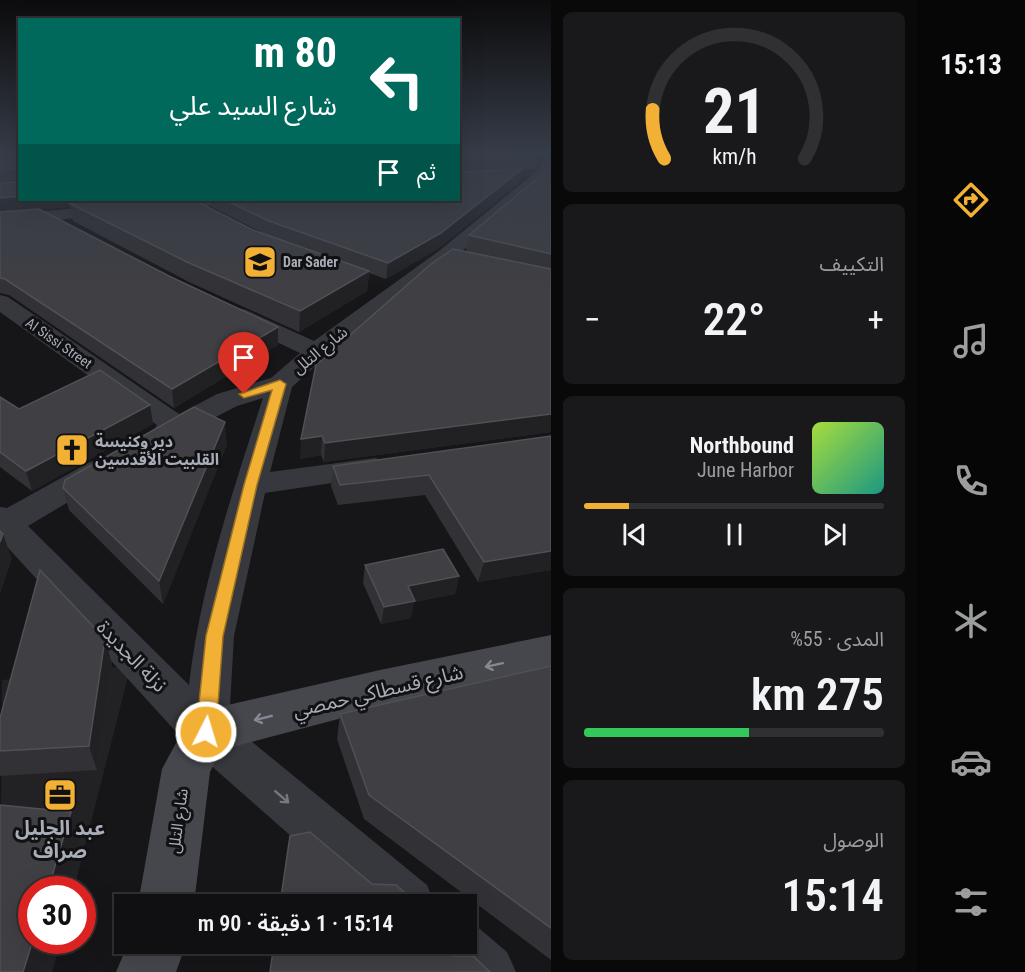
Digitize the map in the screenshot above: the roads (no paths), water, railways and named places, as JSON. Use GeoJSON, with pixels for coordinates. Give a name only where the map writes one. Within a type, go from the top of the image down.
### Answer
{"type":"FeatureCollection","features":[{"type":"Feature","properties":{"kind":"main road","name":"شارع قسطاكي حمصي"},"geometry":{"type":"LineString","coordinates":[[206,732],[380,689],[551,653]]}},
{"type":"Feature","properties":{"kind":"main road","name":"شارع التلل"},"geometry":{"type":"LineString","coordinates":[[167,894],[186,769],[206,732]]}},
{"type":"Feature","properties":{"kind":"main road"},"geometry":{"type":"LineString","coordinates":[[146,972],[153,954]]}},
{"type":"Feature","properties":{"kind":"street","name":"شارع التلل"},"geometry":{"type":"LineString","coordinates":[[206,732],[214,636],[251,485],[280,384],[317,352],[446,255],[514,197]]}},
{"type":"Feature","properties":{"kind":"street"},"geometry":{"type":"LineString","coordinates":[[0,220],[187,203],[220,204]]}},
{"type":"Feature","properties":{"kind":"street"},"geometry":{"type":"LineString","coordinates":[[46,216],[77,232]]}},
{"type":"Feature","properties":{"kind":"street"},"geometry":{"type":"LineString","coordinates":[[446,255],[469,261]]}},
{"type":"Feature","properties":{"kind":"street"},"geometry":{"type":"LineString","coordinates":[[375,284],[396,292]]}},
{"type":"Feature","properties":{"kind":"street","name":"Al Sissi Street"},"geometry":{"type":"LineString","coordinates":[[0,302],[177,425]]}},
{"type":"Feature","properties":{"kind":"street"},"geometry":{"type":"LineString","coordinates":[[223,308],[317,352]]}},
{"type":"Feature","properties":{"kind":"street"},"geometry":{"type":"LineString","coordinates":[[2,524],[177,425],[227,400],[280,384]]}},
{"type":"Feature","properties":{"kind":"street"},"geometry":{"type":"LineString","coordinates":[[251,485],[401,464]]}},
{"type":"Feature","properties":{"kind":"street","name":"نزلة الجديدة"},"geometry":{"type":"LineString","coordinates":[[2,524],[206,732],[396,894]]}},
{"type":"Feature","properties":{"kind":"street"},"geometry":{"type":"LineString","coordinates":[[466,954],[487,972]]}},
{"type":"Feature","properties":{"kind":"place","name":"Dar Sader"},"geometry":{"type":"Point","coordinates":[260,262]}},
{"type":"Feature","properties":{"kind":"place","name":"دير وكنيسة القلبيت الأقدسين"},"geometry":{"type":"Point","coordinates":[72,450]}},
{"type":"Feature","properties":{"kind":"place","name":"عبد الجليل صراف"},"geometry":{"type":"Point","coordinates":[60,795]}}]}
